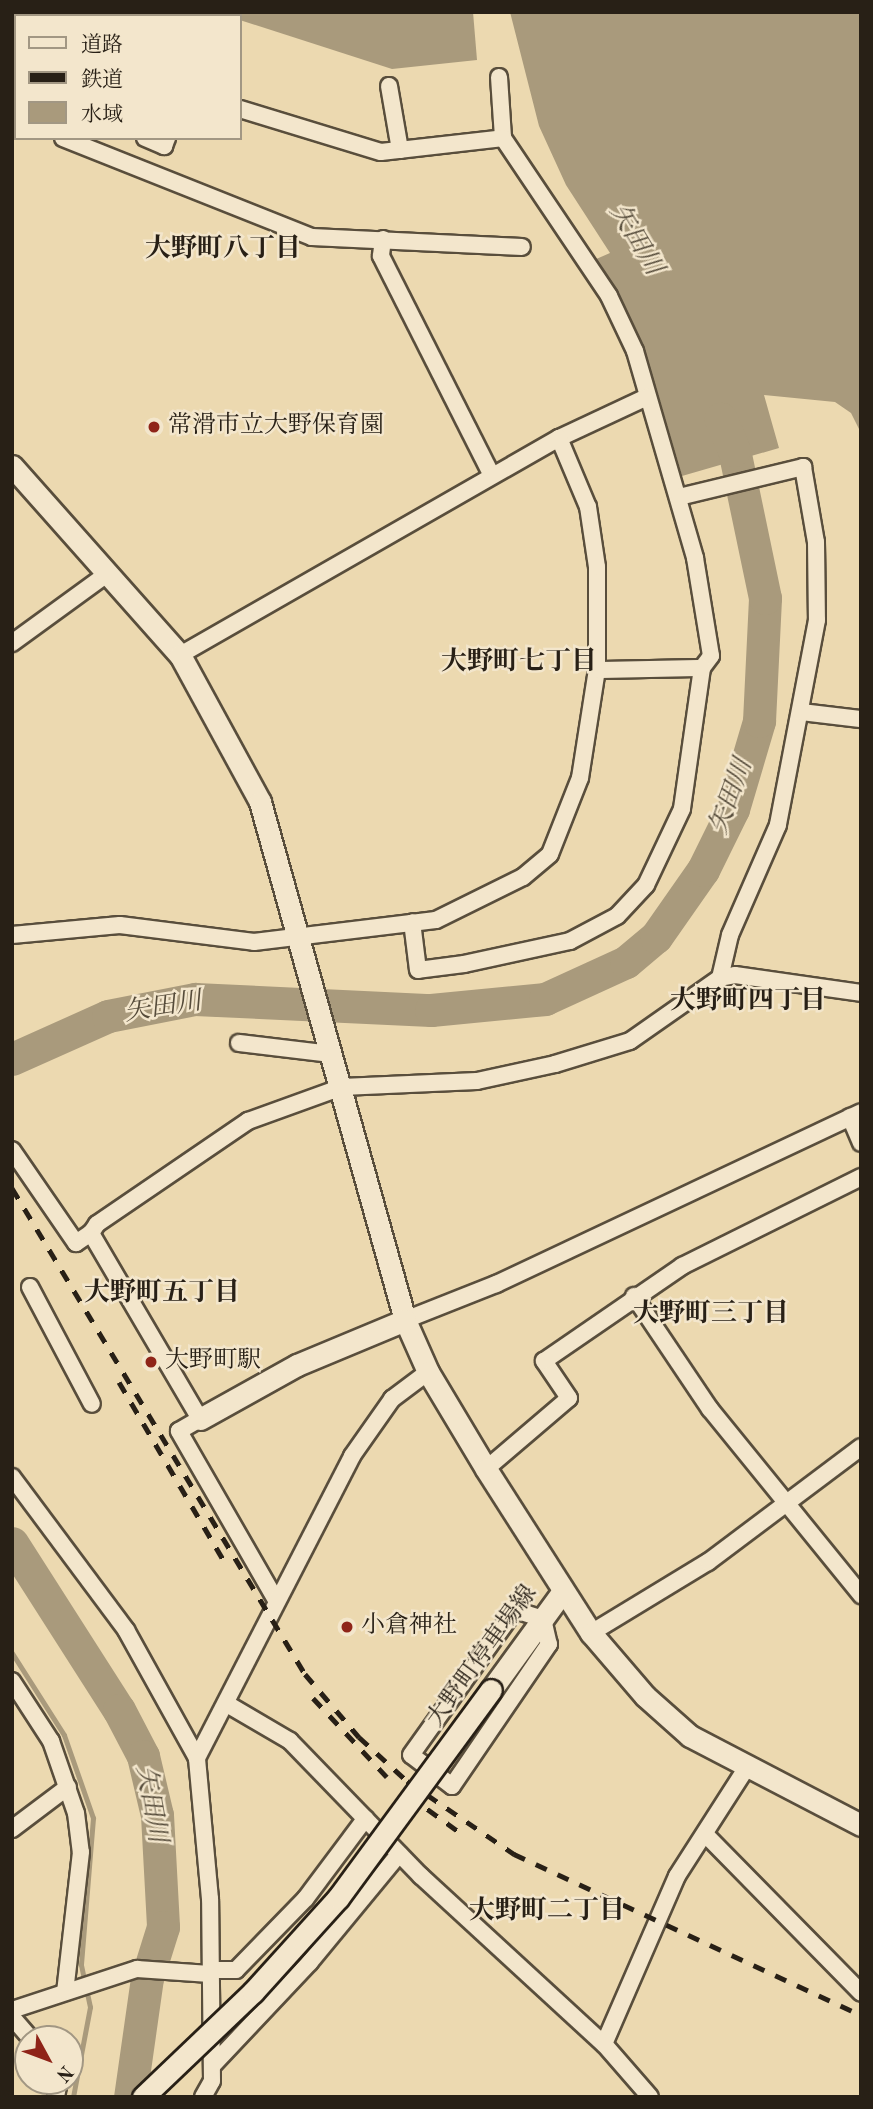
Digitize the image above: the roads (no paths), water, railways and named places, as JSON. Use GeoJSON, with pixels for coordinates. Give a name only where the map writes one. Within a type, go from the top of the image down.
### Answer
{"type":"FeatureCollection","features":[{"type":"Feature","properties":{"kind":"street"},"geometry":{"type":"LineString","coordinates":[[412,922],[418,970],[550,947],[617,916],[646,885],[669,844],[681,809],[702,668],[711,656],[683,496],[647,397],[608,296],[503,138],[499,76]]}},
{"type":"Feature","properties":{"kind":"street"},"geometry":{"type":"LineString","coordinates":[[389,86],[400,150]]}},
{"type":"Feature","properties":{"kind":"street"},"geometry":{"type":"LineString","coordinates":[[242,110],[381,152],[503,138]]}},
{"type":"Feature","properties":{"kind":"street"},"geometry":{"type":"LineString","coordinates":[[68,140],[312,237],[522,247]]}},
{"type":"Feature","properties":{"kind":"street"},"geometry":{"type":"LineString","coordinates":[[150,140],[164,146],[166,140]]}},
{"type":"Feature","properties":{"kind":"street"},"geometry":{"type":"LineString","coordinates":[[383,239],[381,257],[491,474]]}},
{"type":"Feature","properties":{"kind":"street"},"geometry":{"type":"LineString","coordinates":[[180,655],[325,576],[491,474],[559,438],[647,397]]}},
{"type":"Feature","properties":{"kind":"street"},"geometry":{"type":"LineString","coordinates":[[12,936],[120,925],[254,942],[301,945],[454,916],[550,854],[580,778],[597,670],[597,567],[588,507],[559,438]]}},
{"type":"Feature","properties":{"kind":"street","name":"大野町停車場線"},"geometry":{"type":"LineString","coordinates":[[12,466],[180,655],[260,802],[342,1087],[405,1320],[428,1372],[563,1591],[314,1926],[143,2097]]}},
{"type":"Feature","properties":{"kind":"street"},"geometry":{"type":"LineString","coordinates":[[683,496],[803,467],[816,542],[817,620],[778,825],[730,935],[720,978]]}},
{"type":"Feature","properties":{"kind":"street"},"geometry":{"type":"LineString","coordinates":[[12,643],[107,574]]}},
{"type":"Feature","properties":{"kind":"street"},"geometry":{"type":"LineString","coordinates":[[597,670],[702,668]]}},
{"type":"Feature","properties":{"kind":"street"},"geometry":{"type":"LineString","coordinates":[[801,712],[861,719]]}},
{"type":"Feature","properties":{"kind":"street"},"geometry":{"type":"LineString","coordinates":[[12,1150],[76,1242],[91,1233],[119,1206],[214,1141],[291,1103],[342,1087],[477,1081],[555,1064],[640,1036],[720,978],[735,975],[861,993]]}},
{"type":"Feature","properties":{"kind":"street"},"geometry":{"type":"LineString","coordinates":[[239,1043],[329,1049]]}},
{"type":"Feature","properties":{"kind":"street"},"geometry":{"type":"LineString","coordinates":[[276,1600],[179,1431],[297,1366],[496,1284],[855,1115],[861,1143]]}},
{"type":"Feature","properties":{"kind":"street"},"geometry":{"type":"LineString","coordinates":[[486,1469],[569,1398],[544,1361],[634,1296],[861,1177]]}},
{"type":"Feature","properties":{"kind":"street"},"geometry":{"type":"LineString","coordinates":[[91,1233],[200,1419]]}},
{"type":"Feature","properties":{"kind":"street"},"geometry":{"type":"LineString","coordinates":[[30,1287],[92,1404]]}},
{"type":"Feature","properties":{"kind":"street"},"geometry":{"type":"LineString","coordinates":[[634,1296],[687,1377],[787,1506],[861,1595]]}},
{"type":"Feature","properties":{"kind":"street"},"geometry":{"type":"LineString","coordinates":[[197,1758],[228,1704],[276,1600],[352,1456],[392,1399],[428,1372]]}},
{"type":"Feature","properties":{"kind":"street"},"geometry":{"type":"LineString","coordinates":[[591,1633],[787,1506],[861,1447]]}},
{"type":"Feature","properties":{"kind":"street"},"geometry":{"type":"LineString","coordinates":[[12,1477],[126,1630],[197,1758],[208,1839],[206,1973],[212,2066],[203,2097]]}},
{"type":"Feature","properties":{"kind":"street"},"geometry":{"type":"LineString","coordinates":[[563,1591],[591,1633],[666,1716],[747,1767],[861,1825]]}},
{"type":"Feature","properties":{"kind":"street"},"geometry":{"type":"LineString","coordinates":[[515,1610],[543,1619],[549,1644],[452,1786],[411,1755],[515,1610]]}},
{"type":"Feature","properties":{"kind":"street"},"geometry":{"type":"LineString","coordinates":[[12,1681],[51,1741],[68,1787],[80,1852],[65,1992]]}},
{"type":"Feature","properties":{"kind":"street"},"geometry":{"type":"LineString","coordinates":[[228,1704],[290,1741],[399,1854],[604,2044],[650,2097]]}},
{"type":"Feature","properties":{"kind":"street"},"geometry":{"type":"LineString","coordinates":[[604,2044],[677,1876],[706,1835],[747,1767]]}},
{"type":"Feature","properties":{"kind":"street"},"geometry":{"type":"LineString","coordinates":[[12,1829],[68,1787]]}},
{"type":"Feature","properties":{"kind":"street"},"geometry":{"type":"LineString","coordinates":[[12,2010],[137,1969],[206,1973],[236,1969],[306,1898],[365,1819]]}},
{"type":"Feature","properties":{"kind":"street"},"geometry":{"type":"LineString","coordinates":[[706,1835],[861,1993]]}},
{"type":"Feature","properties":{"kind":"street"},"geometry":{"type":"LineString","coordinates":[[212,2066],[310,1962],[399,1854]]}},
{"type":"Feature","properties":{"kind":"water"},"geometry":{"type":"Polygon","coordinates":[[[215,12],[473,12],[477,60],[392,69],[242,21],[242,14],[215,12]]]}},
{"type":"Feature","properties":{"kind":"water"},"geometry":{"type":"Polygon","coordinates":[[[510,12],[861,12],[861,433],[851,413],[835,402],[764,395],[779,448],[682,476],[656,387],[594,260],[610,253],[566,185],[539,126],[510,12]]]}},
{"type":"Feature","properties":{"kind":"waterway","name":"矢田川"},"geometry":{"type":"LineString","coordinates":[[12,1059],[108,1016],[195,999],[431,1010],[545,999],[626,962],[656,937],[703,870],[733,809],[759,721],[765,598],[734,450],[721,419]]}},
{"type":"Feature","properties":{"kind":"waterway","name":"矢田川"},"geometry":{"type":"LineString","coordinates":[[12,1543],[119,1710],[143,1756],[157,1815],[163,1927],[147,1978],[130,2097]]}},
{"type":"Feature","properties":{"kind":"waterway"},"geometry":{"type":"LineString","coordinates":[[12,1653],[64,1735],[93,1818],[81,1965],[90,2007],[73,2097]]}},
{"type":"Feature","properties":{"kind":"railway"},"geometry":{"type":"LineString","coordinates":[[12,1188],[305,1674],[359,1737],[407,1781],[514,1854],[861,2015]]}},
{"type":"Feature","properties":{"kind":"railway"},"geometry":{"type":"LineString","coordinates":[[119,1382],[225,1563]]}},
{"type":"Feature","properties":{"kind":"railway"},"geometry":{"type":"LineString","coordinates":[[313,1698],[387,1777]]}},
{"type":"Feature","properties":{"kind":"railway"},"geometry":{"type":"LineString","coordinates":[[408,1795],[462,1834]]}},
{"type":"Feature","properties":{"kind":"place","name":"常滑市立大野保育園"},"geometry":{"type":"Point","coordinates":[154,427]}},
{"type":"Feature","properties":{"kind":"place","name":"大野町駅"},"geometry":{"type":"Point","coordinates":[151,1362]}},
{"type":"Feature","properties":{"kind":"place","name":"小倉神社"},"geometry":{"type":"Point","coordinates":[347,1627]}},
{"type":"Feature","properties":{"kind":"district","name":"大野町八丁目"},"geometry":{"type":"Point","coordinates":[223,250]}},
{"type":"Feature","properties":{"kind":"district","name":"大野町七丁目"},"geometry":{"type":"Point","coordinates":[519,663]}},
{"type":"Feature","properties":{"kind":"district","name":"大野町四丁目"},"geometry":{"type":"Point","coordinates":[748,1002]}},
{"type":"Feature","properties":{"kind":"district","name":"大野町五丁目"},"geometry":{"type":"Point","coordinates":[162,1294]}},
{"type":"Feature","properties":{"kind":"district","name":"大野町三丁目"},"geometry":{"type":"Point","coordinates":[711,1315]}},
{"type":"Feature","properties":{"kind":"district","name":"大野町二丁目"},"geometry":{"type":"Point","coordinates":[547,1912]}}]}
